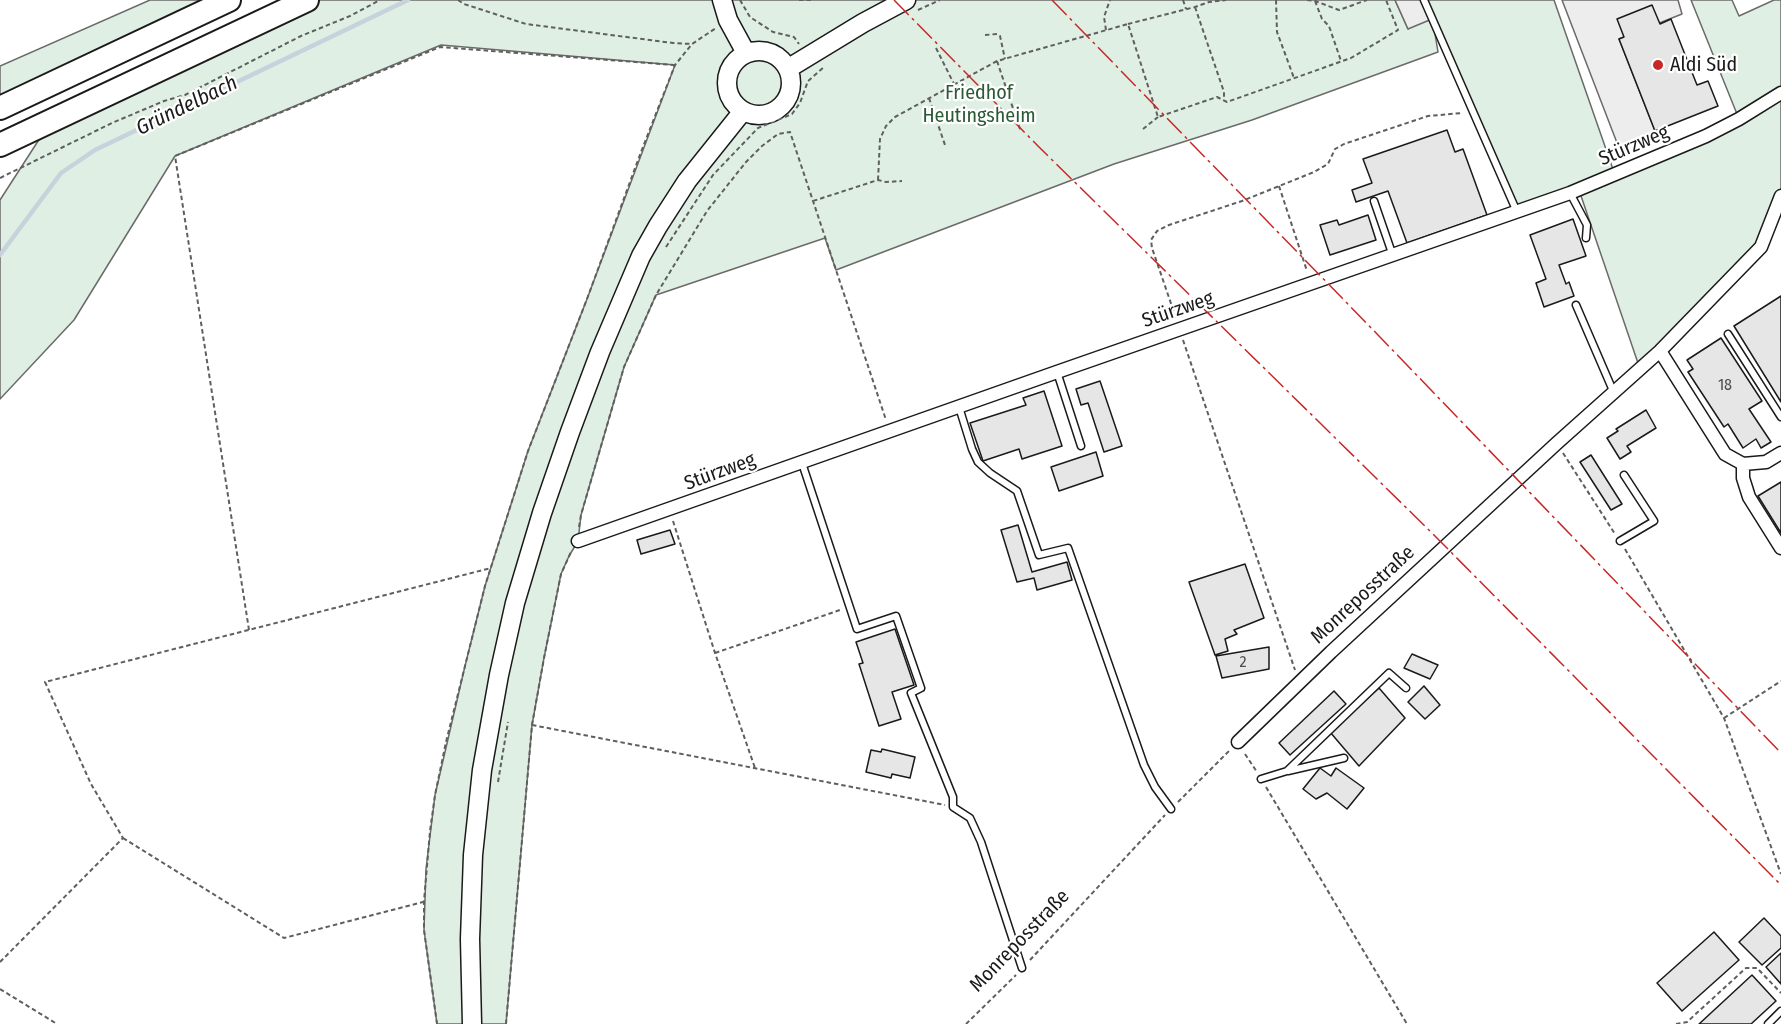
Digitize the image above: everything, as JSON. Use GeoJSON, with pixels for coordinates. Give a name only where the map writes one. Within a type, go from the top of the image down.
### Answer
{"type":"FeatureCollection","features":[{"type":"Feature","properties":{"kind":"highway"},"geometry":{"type":"LineString","coordinates":[[0,108],[229,0]]}},
{"type":"Feature","properties":{"kind":"highway"},"geometry":{"type":"LineString","coordinates":[[0,145],[307,0]]}},
{"type":"Feature","properties":{"kind":"main road"},"geometry":{"type":"LineString","coordinates":[[722,0],[728,20],[746,53]]}},
{"type":"Feature","properties":{"kind":"main road"},"geometry":{"type":"LineString","coordinates":[[789,68],[813,64],[863,23],[906,0]]}},
{"type":"Feature","properties":{"kind":"main road"},"geometry":{"type":"LineString","coordinates":[[756,50],[775,54],[789,68],[792,79],[791,91],[786,102],[777,110],[766,115],[754,115],[743,111],[729,96],[727,76],[731,66],[746,53],[756,50]]}},
{"type":"Feature","properties":{"kind":"main road"},"geometry":{"type":"LineString","coordinates":[[472,1024],[470,939],[472,855],[482,770],[515,603],[542,513],[570,432],[600,352],[641,256],[687,181],[743,111]]}},
{"type":"Feature","properties":{"kind":"street","name":"Stürzweg"},"geometry":{"type":"LineString","coordinates":[[578,541],[1570,193],[1706,136],[1781,93]]}},
{"type":"Feature","properties":{"kind":"street","name":"Monreposstraße"},"geometry":{"type":"LineString","coordinates":[[1238,742],[1299,681],[1660,351],[1761,248],[1781,196]]}},
{"type":"Feature","properties":{"kind":"street"},"geometry":{"type":"LineString","coordinates":[[1660,351],[1725,454],[1743,465],[1766,462],[1781,453]]}},
{"type":"Feature","properties":{"kind":"street"},"geometry":{"type":"LineString","coordinates":[[1743,465],[1743,478],[1749,497],[1781,548]]}},
{"type":"Feature","properties":{"kind":"lane"},"geometry":{"type":"LineString","coordinates":[[1424,0],[1517,212]]}},
{"type":"Feature","properties":{"kind":"lane"},"geometry":{"type":"LineString","coordinates":[[1570,193],[1587,225],[1586,238]]}},
{"type":"Feature","properties":{"kind":"lane"},"geometry":{"type":"LineString","coordinates":[[1374,201],[1393,256]]}},
{"type":"Feature","properties":{"kind":"lane"},"geometry":{"type":"LineString","coordinates":[[1576,305],[1614,393]]}},
{"type":"Feature","properties":{"kind":"lane"},"geometry":{"type":"LineString","coordinates":[[1728,334],[1781,417]]}},
{"type":"Feature","properties":{"kind":"lane"},"geometry":{"type":"LineString","coordinates":[[1057,372],[1081,446]]}},
{"type":"Feature","properties":{"kind":"lane"},"geometry":{"type":"LineString","coordinates":[[959,407],[978,462],[1017,491],[1039,555],[1068,548],[1144,765],[1155,787],[1171,809]]}},
{"type":"Feature","properties":{"kind":"lane"},"geometry":{"type":"LineString","coordinates":[[802,463],[857,629],[896,616],[921,688],[911,693],[953,797],[953,807],[969,818],[981,842],[1022,969]]}},
{"type":"Feature","properties":{"kind":"lane"},"geometry":{"type":"LineString","coordinates":[[1620,541],[1654,521],[1624,475]]}},
{"type":"Feature","properties":{"kind":"lane"},"geometry":{"type":"LineString","coordinates":[[1287,771],[1389,673],[1406,688]]}},
{"type":"Feature","properties":{"kind":"lane"},"geometry":{"type":"LineString","coordinates":[[1261,779],[1344,758]]}},
{"type":"Feature","properties":{"kind":"lane"},"geometry":{"type":"LineString","coordinates":[[1768,1024],[1781,1011]]}},
{"type":"Feature","properties":{"kind":"path"},"geometry":{"type":"LineString","coordinates":[[0,178],[112,123],[185,94],[301,36],[350,16],[380,0]]}},
{"type":"Feature","properties":{"kind":"path"},"geometry":{"type":"LineString","coordinates":[[458,0],[526,24],[673,44],[692,44]]}},
{"type":"Feature","properties":{"kind":"path"},"geometry":{"type":"LineString","coordinates":[[666,247],[713,175],[758,128],[792,114],[800,103],[808,81],[813,64],[794,37],[773,33],[750,17],[740,0]]}},
{"type":"Feature","properties":{"kind":"path"},"geometry":{"type":"LineString","coordinates":[[799,0],[812,0]]}},
{"type":"Feature","properties":{"kind":"path"},"geometry":{"type":"LineString","coordinates":[[1106,30],[1104,17],[1110,0]]}},
{"type":"Feature","properties":{"kind":"path"},"geometry":{"type":"LineString","coordinates":[[1183,0],[1186,9]]}},
{"type":"Feature","properties":{"kind":"path"},"geometry":{"type":"LineString","coordinates":[[878,180],[880,139],[886,126],[896,117],[997,61],[1209,2],[1226,0]]}},
{"type":"Feature","properties":{"kind":"path"},"geometry":{"type":"LineString","coordinates":[[1275,0],[1277,32],[1294,78]]}},
{"type":"Feature","properties":{"kind":"path"},"geometry":{"type":"LineString","coordinates":[[1307,0],[1339,10],[1367,0]]}},
{"type":"Feature","properties":{"kind":"path"},"geometry":{"type":"LineString","coordinates":[[1143,129],[1158,117],[1217,97],[1227,102],[1351,58],[1398,30],[1386,0]]}},
{"type":"Feature","properties":{"kind":"path"},"geometry":{"type":"LineString","coordinates":[[1315,1],[1322,19],[1329,26],[1341,61]]}},
{"type":"Feature","properties":{"kind":"path"},"geometry":{"type":"LineString","coordinates":[[1195,7],[1224,92],[1224,100]]}},
{"type":"Feature","properties":{"kind":"path"},"geometry":{"type":"LineString","coordinates":[[1128,24],[1158,117]]}},
{"type":"Feature","properties":{"kind":"path"},"geometry":{"type":"LineString","coordinates":[[985,35],[1000,36],[1005,59]]}},
{"type":"Feature","properties":{"kind":"path"},"geometry":{"type":"LineString","coordinates":[[249,630],[175,156],[440,47],[675,65]]}},
{"type":"Feature","properties":{"kind":"path"},"geometry":{"type":"LineString","coordinates":[[936,48],[954,84]]}},
{"type":"Feature","properties":{"kind":"path"},"geometry":{"type":"LineString","coordinates":[[997,61],[1021,132]]}},
{"type":"Feature","properties":{"kind":"path"},"geometry":{"type":"LineString","coordinates":[[929,98],[945,145]]}},
{"type":"Feature","properties":{"kind":"path"},"geometry":{"type":"LineString","coordinates":[[1299,681],[1151,240],[1157,231],[1169,225],[1279,186],[1323,167],[1328,164],[1333,153],[1340,146],[1418,119],[1463,113],[1477,119]]}},
{"type":"Feature","properties":{"kind":"path"},"geometry":{"type":"LineString","coordinates":[[506,1024],[532,725],[544,658],[561,574],[578,541],[581,515],[624,367],[656,295],[707,211],[762,146],[778,134],[790,132],[890,431]]}},
{"type":"Feature","properties":{"kind":"path"},"geometry":{"type":"LineString","coordinates":[[813,201],[878,180],[902,181]]}},
{"type":"Feature","properties":{"kind":"path"},"geometry":{"type":"LineString","coordinates":[[1279,186],[1311,284]]}},
{"type":"Feature","properties":{"kind":"path"},"geometry":{"type":"LineString","coordinates":[[1557,443],[1620,541],[1724,718],[1781,874]]}},
{"type":"Feature","properties":{"kind":"path"},"geometry":{"type":"LineString","coordinates":[[670,510],[715,653],[755,768]]}},
{"type":"Feature","properties":{"kind":"path"},"geometry":{"type":"LineString","coordinates":[[424,901],[284,938],[123,838],[91,784],[45,682],[491,568]]}},
{"type":"Feature","properties":{"kind":"path"},"geometry":{"type":"LineString","coordinates":[[715,653],[850,607]]}},
{"type":"Feature","properties":{"kind":"path"},"geometry":{"type":"LineString","coordinates":[[1724,718],[1781,681]]}},
{"type":"Feature","properties":{"kind":"path"},"geometry":{"type":"LineString","coordinates":[[498,783],[510,713]]}},
{"type":"Feature","properties":{"kind":"path"},"geometry":{"type":"LineString","coordinates":[[532,725],[953,807]]}},
{"type":"Feature","properties":{"kind":"path"},"geometry":{"type":"LineString","coordinates":[[1238,742],[1407,1024]]}},
{"type":"Feature","properties":{"kind":"path","name":"Monreposstraße"},"geometry":{"type":"LineString","coordinates":[[966,1024],[1022,969],[1171,809],[1238,742]]}},
{"type":"Feature","properties":{"kind":"path"},"geometry":{"type":"LineString","coordinates":[[0,963],[123,838]]}},
{"type":"Feature","properties":{"kind":"path"},"geometry":{"type":"LineString","coordinates":[[1676,1024],[1687,1022],[1746,968],[1757,968],[1781,993]]}},
{"type":"Feature","properties":{"kind":"path"},"geometry":{"type":"LineString","coordinates":[[0,989],[57,1024]]}},
{"type":"Feature","properties":{"kind":"green space"},"geometry":{"type":"Polygon","coordinates":[[[150,0],[229,0],[0,108],[0,66],[150,0]]]}},
{"type":"Feature","properties":{"kind":"green space","name":"Friedhof Heutingsheim"},"geometry":{"type":"Polygon","coordinates":[[[307,0],[1395,0],[1408,29],[1424,0],[1554,0],[1615,175],[1739,119],[1691,0],[1732,0],[1739,16],[1774,0],[1781,0],[1781,196],[1761,247],[1640,369],[1579,190],[1517,212],[1433,22],[1438,52],[1252,120],[1114,164],[836,270],[825,238],[656,295],[624,367],[581,515],[578,541],[561,574],[532,725],[506,1024],[437,1024],[424,930],[426,869],[435,795],[465,666],[485,586],[528,451],[675,65],[441,45],[175,156],[74,320],[0,399],[0,200],[51,121],[307,0]]]}},
{"type":"Feature","properties":{"kind":"shaded area"},"geometry":{"type":"Polygon","coordinates":[[[1395,0],[1424,0],[1432,19],[1408,29],[1395,0]]]}},
{"type":"Feature","properties":{"kind":"shaded area"},"geometry":{"type":"Polygon","coordinates":[[[1562,0],[1678,0],[1682,14],[1619,39],[1655,131],[1619,148],[1562,0]]]}},
{"type":"Feature","properties":{"kind":"building"},"geometry":{"type":"Polygon","coordinates":[[[1652,5],[1660,24],[1671,19],[1697,85],[1708,81],[1718,106],[1655,131],[1619,39],[1624,37],[1617,19],[1652,5]]]}},
{"type":"Feature","properties":{"kind":"building"},"geometry":{"type":"Polygon","coordinates":[[[1447,130],[1455,152],[1463,149],[1487,215],[1407,243],[1388,191],[1356,202],[1352,190],[1372,183],[1363,159],[1447,130]]]}},
{"type":"Feature","properties":{"kind":"building"},"geometry":{"type":"Polygon","coordinates":[[[1368,215],[1376,240],[1330,255],[1320,225],[1337,220],[1339,225],[1368,215]]]}},
{"type":"Feature","properties":{"kind":"building"},"geometry":{"type":"Polygon","coordinates":[[[1573,219],[1586,256],[1559,265],[1566,284],[1569,282],[1574,296],[1544,307],[1536,283],[1546,279],[1530,235],[1573,219]]]}},
{"type":"Feature","properties":{"kind":"building"},"geometry":{"type":"Polygon","coordinates":[[[1781,296],[1781,402],[1734,326],[1781,296]]]}},
{"type":"Feature","properties":{"kind":"building"},"geometry":{"type":"Polygon","coordinates":[[[1721,338],[1762,401],[1749,409],[1771,442],[1761,448],[1756,439],[1743,448],[1728,424],[1724,427],[1688,372],[1693,369],[1687,360],[1721,338]]]}},
{"type":"Feature","properties":{"kind":"building"},"geometry":{"type":"Polygon","coordinates":[[[1100,381],[1122,446],[1104,452],[1088,403],[1081,405],[1076,389],[1100,381]]]}},
{"type":"Feature","properties":{"kind":"building"},"geometry":{"type":"Polygon","coordinates":[[[1044,391],[1062,446],[1022,459],[1019,449],[983,461],[970,423],[1026,405],[1023,398],[1044,391]]]}},
{"type":"Feature","properties":{"kind":"building"},"geometry":{"type":"Polygon","coordinates":[[[1646,410],[1656,428],[1627,446],[1631,452],[1620,459],[1607,438],[1618,431],[1616,429],[1646,410]]]}},
{"type":"Feature","properties":{"kind":"building"},"geometry":{"type":"Polygon","coordinates":[[[1096,452],[1103,476],[1059,491],[1051,467],[1096,452]]]}},
{"type":"Feature","properties":{"kind":"building"},"geometry":{"type":"Polygon","coordinates":[[[1591,455],[1622,504],[1611,510],[1580,462],[1591,455]]]}},
{"type":"Feature","properties":{"kind":"building"},"geometry":{"type":"Polygon","coordinates":[[[1781,482],[1781,533],[1758,496],[1781,482]]]}},
{"type":"Feature","properties":{"kind":"building"},"geometry":{"type":"Polygon","coordinates":[[[1018,525],[1032,572],[1067,562],[1072,580],[1037,590],[1034,578],[1017,582],[1001,530],[1018,525]]]}},
{"type":"Feature","properties":{"kind":"building"},"geometry":{"type":"Polygon","coordinates":[[[670,530],[675,544],[641,554],[637,540],[670,530]]]}},
{"type":"Feature","properties":{"kind":"building"},"geometry":{"type":"Polygon","coordinates":[[[1245,564],[1264,618],[1234,630],[1237,634],[1225,639],[1228,651],[1215,655],[1189,582],[1245,564]]]}},
{"type":"Feature","properties":{"kind":"building"},"geometry":{"type":"Polygon","coordinates":[[[895,629],[914,685],[892,692],[901,719],[879,726],[859,664],[863,663],[856,642],[895,629]]]}},
{"type":"Feature","properties":{"kind":"building"},"geometry":{"type":"Polygon","coordinates":[[[1269,647],[1269,669],[1222,678],[1216,656],[1269,647]]]}},
{"type":"Feature","properties":{"kind":"building"},"geometry":{"type":"Polygon","coordinates":[[[1412,654],[1438,665],[1430,679],[1404,668],[1412,654]]]}},
{"type":"Feature","properties":{"kind":"building"},"geometry":{"type":"Polygon","coordinates":[[[1424,686],[1440,705],[1425,719],[1408,702],[1424,686]]]}},
{"type":"Feature","properties":{"kind":"building"},"geometry":{"type":"Polygon","coordinates":[[[1379,688],[1405,718],[1359,766],[1330,732],[1379,688]]]}},
{"type":"Feature","properties":{"kind":"building"},"geometry":{"type":"Polygon","coordinates":[[[1334,691],[1346,704],[1290,755],[1279,743],[1334,691]]]}},
{"type":"Feature","properties":{"kind":"building"},"geometry":{"type":"Polygon","coordinates":[[[882,749],[915,757],[910,778],[892,774],[891,778],[866,772],[871,750],[881,752],[882,749]]]}},
{"type":"Feature","properties":{"kind":"building"},"geometry":{"type":"Polygon","coordinates":[[[1320,768],[1331,776],[1336,768],[1364,788],[1347,809],[1327,793],[1316,799],[1303,789],[1320,768]]]}},
{"type":"Feature","properties":{"kind":"building"},"geometry":{"type":"Polygon","coordinates":[[[1764,918],[1781,936],[1781,948],[1762,965],[1739,942],[1764,918]]]}},
{"type":"Feature","properties":{"kind":"building"},"geometry":{"type":"Polygon","coordinates":[[[1714,932],[1739,960],[1682,1011],[1657,983],[1714,932]]]}},
{"type":"Feature","properties":{"kind":"building"},"geometry":{"type":"Polygon","coordinates":[[[1781,953],[1781,984],[1766,967],[1781,953]]]}},
{"type":"Feature","properties":{"kind":"building"},"geometry":{"type":"Polygon","coordinates":[[[1752,975],[1776,1001],[1751,1024],[1699,1024],[1752,975]]]}},
{"type":"Feature","properties":{"kind":"waterway","name":"Gründelbach"},"geometry":{"type":"LineString","coordinates":[[0,255],[61,173],[95,150],[408,0]]}},
{"type":"Feature","properties":{"kind":"power"},"geometry":{"type":"LineString","coordinates":[[894,0],[1041,149],[1433,534],[1781,885]]}},
{"type":"Feature","properties":{"kind":"power"},"geometry":{"type":"LineString","coordinates":[[1052,0],[1781,753]]}},
{"type":"Feature","properties":{"kind":"place","name":"Aldi Süd"},"geometry":{"type":"Point","coordinates":[1658,65]}}]}
